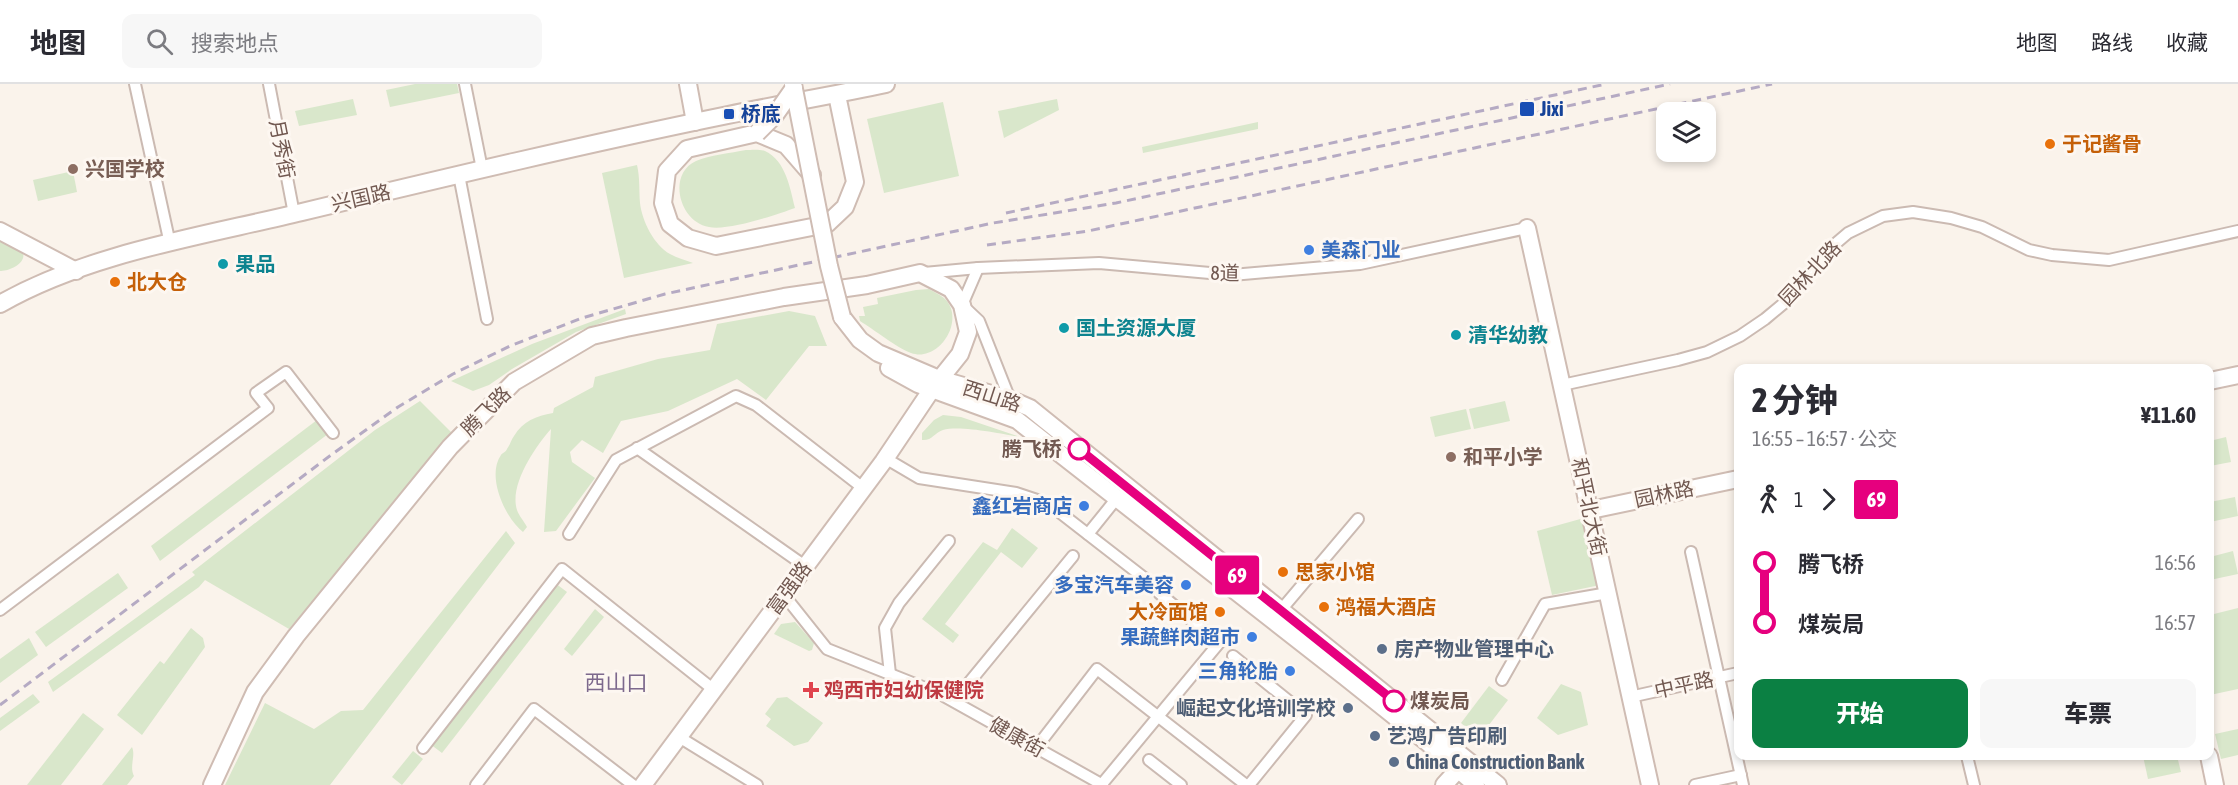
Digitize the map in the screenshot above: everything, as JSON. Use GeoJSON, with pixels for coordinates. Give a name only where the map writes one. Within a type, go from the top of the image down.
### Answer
{"type":"FeatureCollection","features":[{"type":"Feature","properties":{"kind":"main road"},"geometry":{"type":"LineString","coordinates":[[688,84],[695,122]]}},
{"type":"Feature","properties":{"kind":"main road"},"geometry":{"type":"LineString","coordinates":[[812,175],[786,146],[758,133],[687,149],[667,171],[663,203],[670,224],[687,238],[716,246],[827,224],[845,207],[855,182],[837,95],[862,87],[886,84]]}},
{"type":"Feature","properties":{"kind":"main road"},"geometry":{"type":"LineString","coordinates":[[758,133],[789,89]]}},
{"type":"Feature","properties":{"kind":"main road"},"geometry":{"type":"LineString","coordinates":[[789,89],[800,161],[838,318]]}},
{"type":"Feature","properties":{"kind":"main road"},"geometry":{"type":"LineString","coordinates":[[789,89],[812,175],[838,318]]}},
{"type":"Feature","properties":{"kind":"main road","name":"兴国路"},"geometry":{"type":"LineString","coordinates":[[0,304],[21,292],[107,258],[482,169],[729,114],[837,95]]}},
{"type":"Feature","properties":{"kind":"main road","name":"和平北大街"},"geometry":{"type":"LineString","coordinates":[[1527,228],[1650,785]]}},
{"type":"Feature","properties":{"kind":"main road"},"geometry":{"type":"LineString","coordinates":[[0,231],[76,270]]}},
{"type":"Feature","properties":{"kind":"main road"},"geometry":{"type":"LineString","coordinates":[[920,273],[951,289],[962,305]]}},
{"type":"Feature","properties":{"kind":"main road","name":"腾飞路"},"geometry":{"type":"LineString","coordinates":[[212,785],[255,692],[296,636],[450,447],[514,382],[592,336],[626,327],[784,297],[867,285],[920,273]]}},
{"type":"Feature","properties":{"kind":"main road","name":"富强路"},"geometry":{"type":"LineString","coordinates":[[643,785],[885,458],[935,384],[960,354],[968,332],[962,305]]}},
{"type":"Feature","properties":{"kind":"main road","name":"西山路"},"geometry":{"type":"LineString","coordinates":[[838,318],[849,341],[865,356],[1017,420],[1353,683],[1460,763],[1498,785]]}},
{"type":"Feature","properties":{"kind":"main road"},"geometry":{"type":"LineString","coordinates":[[2214,380],[2238,375]]}},
{"type":"Feature","properties":{"kind":"main road","name":"西山路"},"geometry":{"type":"LineString","coordinates":[[935,384],[1010,399],[1030,408],[1281,610],[1460,763],[1476,785]]}},
{"type":"Feature","properties":{"kind":"main road","name":"园林路"},"geometry":{"type":"LineString","coordinates":[[1591,510],[1734,480]]}},
{"type":"Feature","properties":{"kind":"main road"},"geometry":{"type":"LineString","coordinates":[[2211,760],[2216,785]]}},
{"type":"Feature","properties":{"kind":"main road"},"geometry":{"type":"LineString","coordinates":[[1431,785],[1460,763]]}},
{"type":"Feature","properties":{"kind":"main road"},"geometry":{"type":"LineString","coordinates":[[1444,785],[1460,763]]}},
{"type":"Feature","properties":{"kind":"street"},"geometry":{"type":"LineString","coordinates":[[135,84],[170,244]]}},
{"type":"Feature","properties":{"kind":"street","name":"月秀街"},"geometry":{"type":"LineString","coordinates":[[269,84],[294,214]]}},
{"type":"Feature","properties":{"kind":"street"},"geometry":{"type":"LineString","coordinates":[[465,84],[482,169]]}},
{"type":"Feature","properties":{"kind":"street"},"geometry":{"type":"LineString","coordinates":[[459,175],[487,318]]}},
{"type":"Feature","properties":{"kind":"street","name":"园林北路"},"geometry":{"type":"LineString","coordinates":[[1562,385],[1678,360],[1707,352],[1740,336],[1766,319],[1789,299],[1828,250],[1848,233],[1883,216],[1913,212],[1951,218],[1982,227],[2029,250],[2052,255],[2109,260],[2238,231]]}},
{"type":"Feature","properties":{"kind":"street","name":"8道"},"geometry":{"type":"LineString","coordinates":[[920,273],[1099,263],[1232,275],[1360,264],[1527,228]]}},
{"type":"Feature","properties":{"kind":"street"},"geometry":{"type":"LineString","coordinates":[[978,268],[962,305],[979,321],[1017,420]]}},
{"type":"Feature","properties":{"kind":"street"},"geometry":{"type":"LineString","coordinates":[[0,610],[268,408],[256,393],[286,372],[333,433]]}},
{"type":"Feature","properties":{"kind":"street"},"geometry":{"type":"LineString","coordinates":[[569,534],[616,460],[736,396],[756,405],[863,488]]}},
{"type":"Feature","properties":{"kind":"street"},"geometry":{"type":"LineString","coordinates":[[638,448],[805,566]]}},
{"type":"Feature","properties":{"kind":"street"},"geometry":{"type":"LineString","coordinates":[[885,458],[919,478],[1016,493],[1049,504],[1219,643],[1102,785]]}},
{"type":"Feature","properties":{"kind":"street"},"geometry":{"type":"LineString","coordinates":[[1088,534],[1117,498]]}},
{"type":"Feature","properties":{"kind":"street"},"geometry":{"type":"LineString","coordinates":[[1281,610],[1358,519]]}},
{"type":"Feature","properties":{"kind":"street"},"geometry":{"type":"LineString","coordinates":[[890,674],[885,628],[899,603],[949,541]]}},
{"type":"Feature","properties":{"kind":"street"},"geometry":{"type":"LineString","coordinates":[[1691,552],[1734,744]]}},
{"type":"Feature","properties":{"kind":"street"},"geometry":{"type":"LineString","coordinates":[[954,701],[1073,556]]}},
{"type":"Feature","properties":{"kind":"street"},"geometry":{"type":"LineString","coordinates":[[423,748],[561,570],[714,690]]}},
{"type":"Feature","properties":{"kind":"street"},"geometry":{"type":"LineString","coordinates":[[1502,680],[1545,604],[1608,593]]}},
{"type":"Feature","properties":{"kind":"street","name":"健康街"},"geometry":{"type":"LineString","coordinates":[[784,595],[827,649],[940,694],[1102,785]]}},
{"type":"Feature","properties":{"kind":"street"},"geometry":{"type":"LineString","coordinates":[[1036,748],[1097,669],[1248,785],[1306,715],[1233,656]]}},
{"type":"Feature","properties":{"kind":"street","name":"中平路"},"geometry":{"type":"LineString","coordinates":[[1630,697],[1734,674]]}},
{"type":"Feature","properties":{"kind":"street"},"geometry":{"type":"LineString","coordinates":[[476,785],[534,709],[633,785]]}},
{"type":"Feature","properties":{"kind":"street"},"geometry":{"type":"LineString","coordinates":[[679,737],[758,785]]}},
{"type":"Feature","properties":{"kind":"street"},"geometry":{"type":"LineString","coordinates":[[1149,760],[1181,785]]}},
{"type":"Feature","properties":{"kind":"street"},"geometry":{"type":"LineString","coordinates":[[1695,785],[1742,780],[1738,760]]}},
{"type":"Feature","properties":{"kind":"street"},"geometry":{"type":"LineString","coordinates":[[1968,760],[1974,785]]}},
{"type":"Feature","properties":{"kind":"green space"},"geometry":{"type":"Polygon","coordinates":[[[415,84],[457,84],[459,93],[390,107],[386,90],[415,84]]]}},
{"type":"Feature","properties":{"kind":"green space"},"geometry":{"type":"Polygon","coordinates":[[[353,99],[357,115],[299,126],[295,111],[353,99]]]}},
{"type":"Feature","properties":{"kind":"green space"},"geometry":{"type":"Polygon","coordinates":[[[1057,99],[1059,110],[1004,138],[998,111],[1057,99]]]}},
{"type":"Feature","properties":{"kind":"green space"},"geometry":{"type":"Polygon","coordinates":[[[943,102],[959,176],[884,193],[867,119],[943,102]]]}},
{"type":"Feature","properties":{"kind":"green space"},"geometry":{"type":"Polygon","coordinates":[[[1258,122],[1258,129],[1143,153],[1142,147],[1258,122]]]}},
{"type":"Feature","properties":{"kind":"green space"},"geometry":{"type":"Polygon","coordinates":[[[746,150],[765,151],[778,161],[786,176],[795,208],[728,227],[709,227],[699,223],[690,216],[680,197],[679,186],[687,167],[707,157],[746,150]]]}},
{"type":"Feature","properties":{"kind":"green space"},"geometry":{"type":"Polygon","coordinates":[[[637,165],[641,210],[650,232],[664,250],[693,263],[624,278],[602,173],[637,165]]]}},
{"type":"Feature","properties":{"kind":"green space"},"geometry":{"type":"Polygon","coordinates":[[[73,171],[77,192],[38,201],[33,180],[73,171]]]}},
{"type":"Feature","properties":{"kind":"green space"},"geometry":{"type":"Polygon","coordinates":[[[0,241],[19,248],[23,252],[22,261],[4,271],[0,271],[0,241]]]}},
{"type":"Feature","properties":{"kind":"green space"},"geometry":{"type":"Polygon","coordinates":[[[929,289],[945,299],[951,308],[952,318],[951,328],[946,338],[931,352],[921,354],[906,351],[860,321],[859,316],[865,316],[863,307],[878,304],[877,298],[929,289]]]}},
{"type":"Feature","properties":{"kind":"green space"},"geometry":{"type":"Polygon","coordinates":[[[625,309],[626,314],[576,332],[489,385],[473,391],[451,381],[532,344],[625,309]]]}},
{"type":"Feature","properties":{"kind":"green space"},"geometry":{"type":"Polygon","coordinates":[[[789,311],[815,316],[827,346],[809,346],[766,400],[737,379],[668,411],[621,421],[603,453],[582,440],[570,452],[572,462],[595,478],[556,531],[544,532],[551,429],[531,456],[520,478],[516,500],[518,512],[527,527],[523,532],[516,526],[504,507],[496,474],[501,455],[526,423],[553,413],[554,408],[593,387],[595,377],[658,359],[710,350],[717,324],[789,311]]]}},
{"type":"Feature","properties":{"kind":"green space"},"geometry":{"type":"Polygon","coordinates":[[[420,401],[453,434],[289,629],[205,580],[199,587],[53,692],[48,682],[195,575],[192,572],[375,430],[420,401]]]}},
{"type":"Feature","properties":{"kind":"green space"},"geometry":{"type":"Polygon","coordinates":[[[1505,401],[1510,421],[1474,429],[1469,409],[1505,401]]]}},
{"type":"Feature","properties":{"kind":"green space"},"geometry":{"type":"Polygon","coordinates":[[[1466,409],[1471,429],[1435,437],[1430,417],[1466,409]]]}},
{"type":"Feature","properties":{"kind":"green space"},"geometry":{"type":"Polygon","coordinates":[[[943,415],[961,417],[1020,437],[950,429],[922,440],[922,433],[934,420],[943,415]]]}},
{"type":"Feature","properties":{"kind":"green space"},"geometry":{"type":"Polygon","coordinates":[[[317,420],[328,434],[160,561],[151,546],[317,420]]]}},
{"type":"Feature","properties":{"kind":"green space"},"geometry":{"type":"Polygon","coordinates":[[[2226,437],[2231,462],[2214,465],[2214,440],[2226,437]]]}},
{"type":"Feature","properties":{"kind":"green space"},"geometry":{"type":"Polygon","coordinates":[[[2235,497],[2238,516],[2214,521],[2214,501],[2235,497]]]}},
{"type":"Feature","properties":{"kind":"green space"},"geometry":{"type":"Polygon","coordinates":[[[1584,518],[1600,585],[1552,595],[1537,531],[1584,518]]]}},
{"type":"Feature","properties":{"kind":"green space"},"geometry":{"type":"Polygon","coordinates":[[[1012,528],[1038,548],[1022,568],[1001,552],[945,624],[959,635],[953,643],[922,619],[983,542],[997,550],[1012,528]]]}},
{"type":"Feature","properties":{"kind":"green space"},"geometry":{"type":"Polygon","coordinates":[[[506,531],[515,543],[330,785],[225,785],[265,703],[314,729],[341,711],[363,710],[506,531]]]}},
{"type":"Feature","properties":{"kind":"green space"},"geometry":{"type":"Polygon","coordinates":[[[2233,551],[2238,574],[2214,579],[2214,556],[2233,551]]]}},
{"type":"Feature","properties":{"kind":"green space"},"geometry":{"type":"Polygon","coordinates":[[[118,573],[128,588],[46,647],[35,632],[118,573]]]}},
{"type":"Feature","properties":{"kind":"green space"},"geometry":{"type":"Polygon","coordinates":[[[555,583],[567,592],[442,753],[430,744],[555,583]]]}},
{"type":"Feature","properties":{"kind":"green space"},"geometry":{"type":"Polygon","coordinates":[[[2238,608],[2238,689],[2214,694],[2214,614],[2238,608]]]}},
{"type":"Feature","properties":{"kind":"green space"},"geometry":{"type":"Polygon","coordinates":[[[595,609],[604,617],[572,656],[564,649],[595,609]]]}},
{"type":"Feature","properties":{"kind":"green space"},"geometry":{"type":"Polygon","coordinates":[[[795,622],[814,643],[812,650],[809,651],[774,634],[781,624],[795,622]]]}},
{"type":"Feature","properties":{"kind":"green space"},"geometry":{"type":"Polygon","coordinates":[[[191,628],[203,638],[205,647],[142,735],[117,715],[160,661],[164,664],[191,628]]]}},
{"type":"Feature","properties":{"kind":"green space"},"geometry":{"type":"Polygon","coordinates":[[[29,638],[38,655],[0,683],[0,659],[29,638]]]}},
{"type":"Feature","properties":{"kind":"green space"},"geometry":{"type":"Polygon","coordinates":[[[1561,684],[1581,692],[1588,725],[1558,735],[1537,718],[1561,684]]]}},
{"type":"Feature","properties":{"kind":"green space"},"geometry":{"type":"Polygon","coordinates":[[[1489,686],[1508,700],[1479,738],[1461,723],[1489,686]]]}},
{"type":"Feature","properties":{"kind":"green space"},"geometry":{"type":"Polygon","coordinates":[[[33,694],[40,702],[0,731],[0,718],[33,694]]]}},
{"type":"Feature","properties":{"kind":"green space"},"geometry":{"type":"Polygon","coordinates":[[[787,697],[823,723],[808,742],[794,746],[766,726],[771,719],[765,714],[777,698],[787,697]]]}},
{"type":"Feature","properties":{"kind":"green space"},"geometry":{"type":"Polygon","coordinates":[[[83,713],[104,729],[61,785],[27,785],[83,713]]]}},
{"type":"Feature","properties":{"kind":"green space"},"geometry":{"type":"Polygon","coordinates":[[[2238,729],[2238,755],[2221,759],[2215,734],[2238,729]]]}},
{"type":"Feature","properties":{"kind":"green space"},"geometry":{"type":"Polygon","coordinates":[[[132,747],[134,776],[127,785],[102,785],[132,747]]]}},
{"type":"Feature","properties":{"kind":"green space"},"geometry":{"type":"Polygon","coordinates":[[[413,751],[423,759],[402,785],[392,777],[413,751]]]}},
{"type":"Feature","properties":{"kind":"green space"},"geometry":{"type":"Polygon","coordinates":[[[2144,760],[2178,760],[2181,772],[2148,779],[2144,760]]]}},
{"type":"Feature","properties":{"kind":"railway"},"geometry":{"type":"LineString","coordinates":[[1006,213],[1606,84]]}},
{"type":"Feature","properties":{"kind":"railway"},"geometry":{"type":"LineString","coordinates":[[0,705],[398,407],[453,374],[510,346],[582,318],[665,294],[993,223],[1116,203],[1670,84]]}},
{"type":"Feature","properties":{"kind":"railway"},"geometry":{"type":"LineString","coordinates":[[987,245],[1088,231],[1772,84]]}},
{"type":"Feature","properties":{"kind":"bus line","name":"69"},"geometry":{"type":"LineString","coordinates":[[1079,449],[1394,701]]}},
{"type":"Feature","properties":{"kind":"place","name":"Jixi"},"geometry":{"type":"Point","coordinates":[1527,109]}},
{"type":"Feature","properties":{"kind":"place","name":"桥底"},"geometry":{"type":"Point","coordinates":[729,114]}},
{"type":"Feature","properties":{"kind":"place","name":"于记酱骨"},"geometry":{"type":"Point","coordinates":[2050,144]}},
{"type":"Feature","properties":{"kind":"place","name":"兴国学校"},"geometry":{"type":"Point","coordinates":[73,169]}},
{"type":"Feature","properties":{"kind":"place","name":"美森门业"},"geometry":{"type":"Point","coordinates":[1309,250]}},
{"type":"Feature","properties":{"kind":"place","name":"果品"},"geometry":{"type":"Point","coordinates":[223,264]}},
{"type":"Feature","properties":{"kind":"place","name":"北大仓"},"geometry":{"type":"Point","coordinates":[115,282]}},
{"type":"Feature","properties":{"kind":"place","name":"国土资源大厦"},"geometry":{"type":"Point","coordinates":[1064,328]}},
{"type":"Feature","properties":{"kind":"place","name":"清华幼教"},"geometry":{"type":"Point","coordinates":[1456,335]}},
{"type":"Feature","properties":{"kind":"place","name":"腾飞桥"},"geometry":{"type":"Point","coordinates":[1079,449]}},
{"type":"Feature","properties":{"kind":"place","name":"和平小学"},"geometry":{"type":"Point","coordinates":[1451,457]}},
{"type":"Feature","properties":{"kind":"place","name":"鑫红岩商店"},"geometry":{"type":"Point","coordinates":[1084,506]}},
{"type":"Feature","properties":{"kind":"place","name":"思家小馆"},"geometry":{"type":"Point","coordinates":[1283,572]}},
{"type":"Feature","properties":{"kind":"place","name":"多宝汽车美容"},"geometry":{"type":"Point","coordinates":[1186,585]}},
{"type":"Feature","properties":{"kind":"place","name":"鸿福大酒店"},"geometry":{"type":"Point","coordinates":[1324,607]}},
{"type":"Feature","properties":{"kind":"place","name":"大冷面馆"},"geometry":{"type":"Point","coordinates":[1220,612]}},
{"type":"Feature","properties":{"kind":"place","name":"果蔬鲜肉超市"},"geometry":{"type":"Point","coordinates":[1252,637]}},
{"type":"Feature","properties":{"kind":"place","name":"房产物业管理中心"},"geometry":{"type":"Point","coordinates":[1382,649]}},
{"type":"Feature","properties":{"kind":"place","name":"三角轮胎"},"geometry":{"type":"Point","coordinates":[1290,671]}},
{"type":"Feature","properties":{"kind":"place","name":"鸡西市妇幼保健院"},"geometry":{"type":"Point","coordinates":[811,690]}},
{"type":"Feature","properties":{"kind":"place","name":"煤炭局"},"geometry":{"type":"Point","coordinates":[1394,701]}},
{"type":"Feature","properties":{"kind":"place","name":"崛起文化培训学校"},"geometry":{"type":"Point","coordinates":[1348,708]}},
{"type":"Feature","properties":{"kind":"place","name":"艺鸿广告印刷"},"geometry":{"type":"Point","coordinates":[1375,736]}},
{"type":"Feature","properties":{"kind":"place","name":"China Construction Bank"},"geometry":{"type":"Point","coordinates":[1394,762]}},
{"type":"Feature","properties":{"kind":"district","name":"西山口"},"geometry":{"type":"Point","coordinates":[616,683]}}]}
